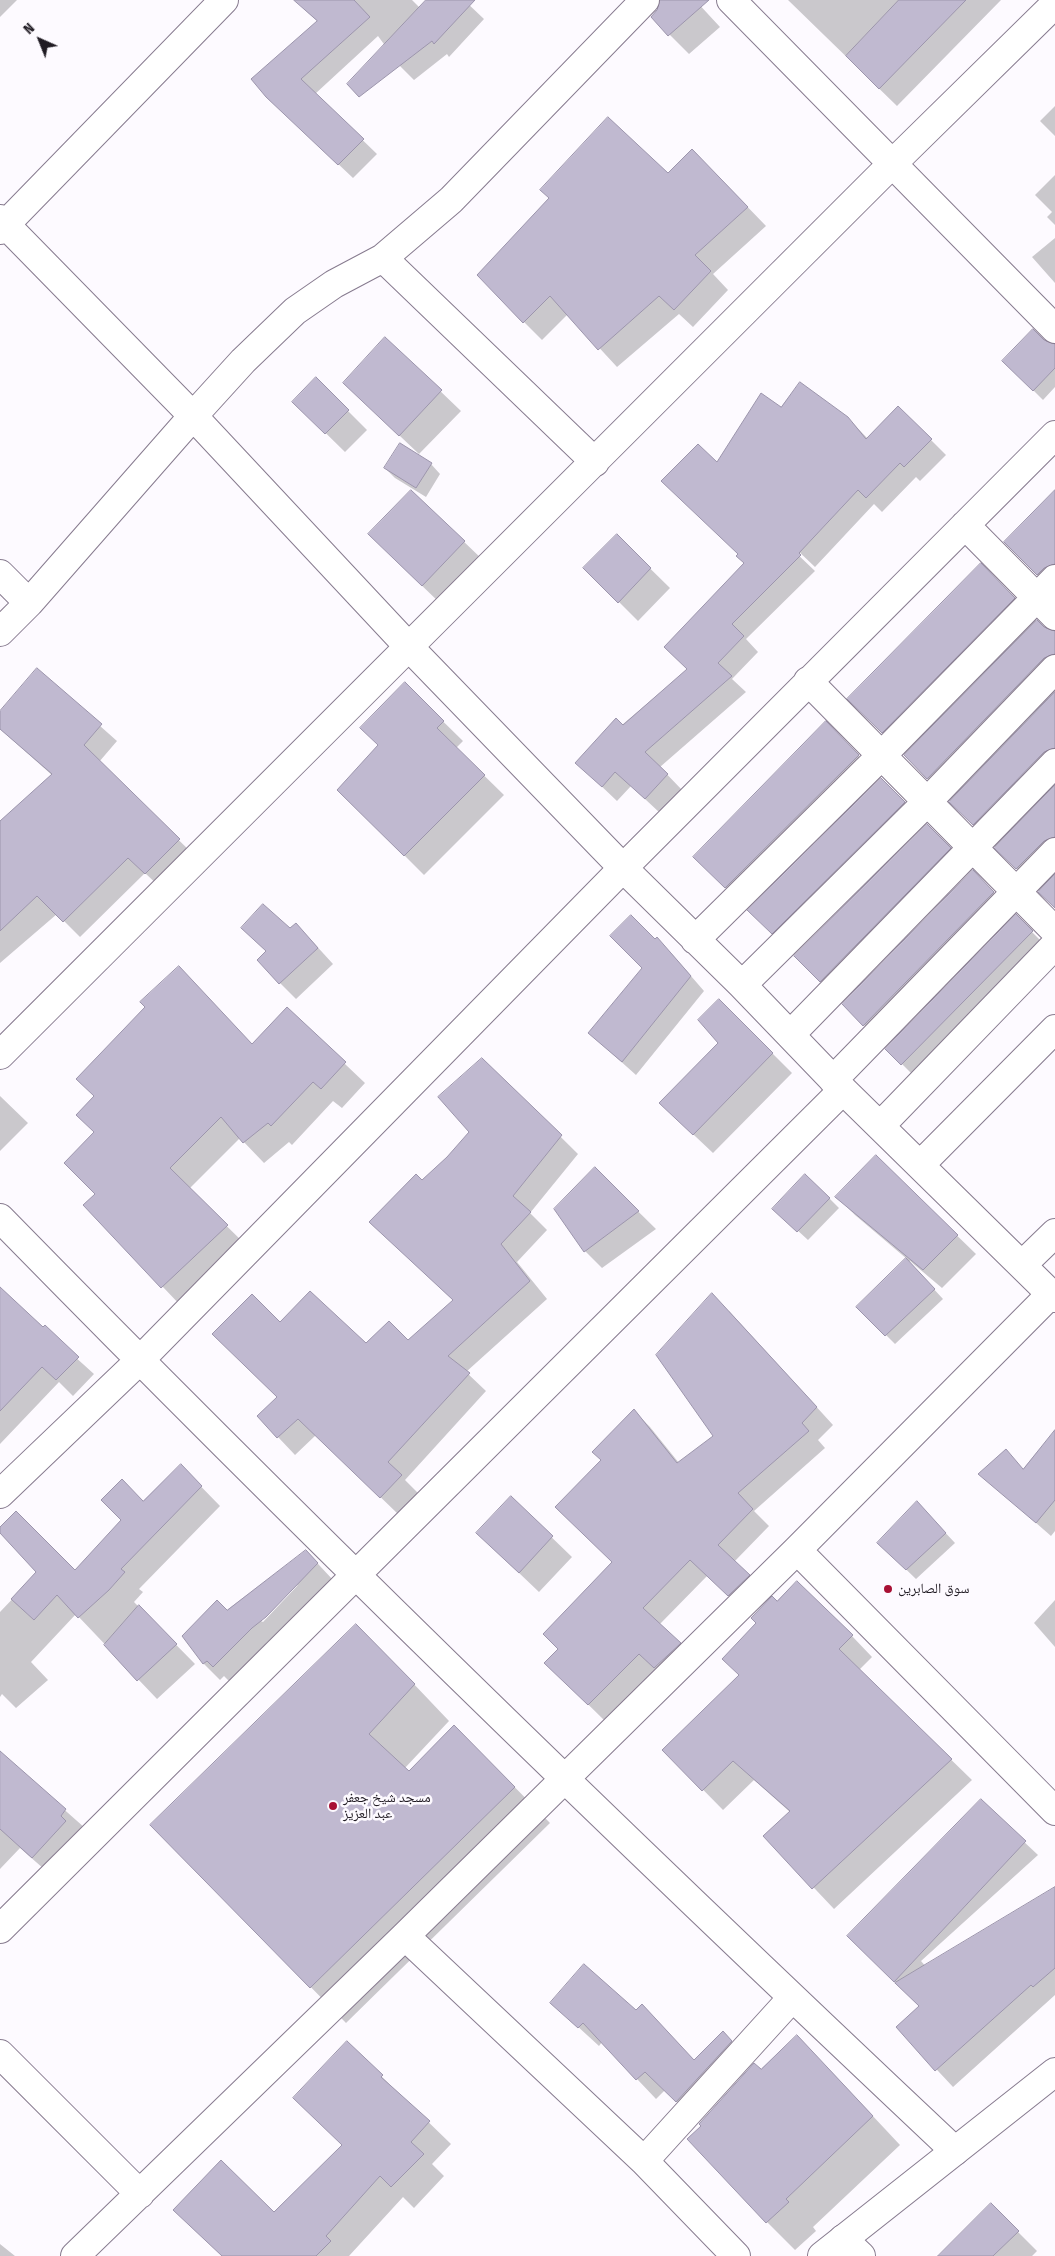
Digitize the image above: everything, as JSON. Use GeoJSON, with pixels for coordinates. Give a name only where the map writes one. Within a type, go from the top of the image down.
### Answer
{"type":"FeatureCollection","features":[{"type":"Feature","properties":{"kind":"street"},"geometry":{"type":"LineString","coordinates":[[80,2254],[1053,1296],[838,1085],[742,985],[623,868],[410,648],[192,416],[2,225],[224,0]]}},
{"type":"Feature","properties":{"kind":"street"},"geometry":{"type":"LineString","coordinates":[[0,632],[29,602],[192,416],[243,361],[295,311],[334,284],[383,258],[451,200],[645,0]]}},
{"type":"Feature","properties":{"kind":"street"},"geometry":{"type":"LineString","coordinates":[[731,0],[1055,329]]}},
{"type":"Feature","properties":{"kind":"street"},"geometry":{"type":"LineString","coordinates":[[0,1055],[1055,4]]}},
{"type":"Feature","properties":{"kind":"street"},"geometry":{"type":"LineString","coordinates":[[383,258],[595,462]]}},
{"type":"Feature","properties":{"kind":"street"},"geometry":{"type":"LineString","coordinates":[[0,1494],[139,1360],[808,681],[1055,435]]}},
{"type":"Feature","properties":{"kind":"street"},"geometry":{"type":"LineString","coordinates":[[695,940],[882,755],[1049,597],[965,525]]}},
{"type":"Feature","properties":{"kind":"street"},"geometry":{"type":"LineString","coordinates":[[0,574],[29,602]]}},
{"type":"Feature","properties":{"kind":"street"},"geometry":{"type":"LineString","coordinates":[[742,985],[927,802],[1055,670]]}},
{"type":"Feature","properties":{"kind":"street"},"geometry":{"type":"LineString","coordinates":[[808,681],[1055,932]]}},
{"type":"Feature","properties":{"kind":"street"},"geometry":{"type":"LineString","coordinates":[[790,1035],[1055,763]]}},
{"type":"Feature","properties":{"kind":"street"},"geometry":{"type":"LineString","coordinates":[[0,1930],[358,1575],[838,1085],[1055,852]]}},
{"type":"Feature","properties":{"kind":"street"},"geometry":{"type":"LineString","coordinates":[[880,1126],[1055,945]]}},
{"type":"Feature","properties":{"kind":"street"},"geometry":{"type":"LineString","coordinates":[[920,1165],[1055,1029]]}},
{"type":"Feature","properties":{"kind":"street"},"geometry":{"type":"LineString","coordinates":[[0,1218],[139,1360],[564,1779],[792,1998],[955,2151]]}},
{"type":"Feature","properties":{"kind":"street"},"geometry":{"type":"LineString","coordinates":[[1022,1265],[1055,1232]]}},
{"type":"Feature","properties":{"kind":"street"},"geometry":{"type":"LineString","coordinates":[[797,1550],[1055,1811]]}},
{"type":"Feature","properties":{"kind":"street"},"geometry":{"type":"LineString","coordinates":[[405,1936],[644,2161],[736,2256]]}},
{"type":"Feature","properties":{"kind":"street"},"geometry":{"type":"LineString","coordinates":[[644,2161],[792,1998]]}},
{"type":"Feature","properties":{"kind":"street"},"geometry":{"type":"LineString","coordinates":[[0,2054],[140,2194]]}},
{"type":"Feature","properties":{"kind":"street"},"geometry":{"type":"LineString","coordinates":[[822,2256],[852,2247],[955,2151],[1055,2072]]}},
{"type":"Feature","properties":{"kind":"building"},"geometry":{"type":"Polygon","coordinates":[[[294,0],[354,0],[370,17],[301,79],[364,139],[338,165],[266,97],[251,79],[317,21],[294,0]]]}},
{"type":"Feature","properties":{"kind":"building"},"geometry":{"type":"Polygon","coordinates":[[[426,0],[475,0],[434,44],[432,41],[359,97],[347,84],[426,0]]]}},
{"type":"Feature","properties":{"kind":"building"},"geometry":{"type":"Polygon","coordinates":[[[660,0],[709,0],[668,36],[651,17],[657,10],[660,0]]]}},
{"type":"Feature","properties":{"kind":"building"},"geometry":{"type":"Polygon","coordinates":[[[899,0],[966,0],[879,89],[846,56],[899,0]]]}},
{"type":"Feature","properties":{"kind":"building"},"geometry":{"type":"Polygon","coordinates":[[[608,117],[668,173],[692,149],[748,207],[695,255],[711,271],[674,310],[659,296],[598,350],[550,296],[523,323],[477,275],[549,198],[540,190],[608,117]]]}},
{"type":"Feature","properties":{"kind":"building"},"geometry":{"type":"Polygon","coordinates":[[[1033,329],[1044,340],[1055,344],[1055,368],[1033,391],[1002,361],[1033,329]]]}},
{"type":"Feature","properties":{"kind":"building"},"geometry":{"type":"Polygon","coordinates":[[[385,337],[442,390],[399,436],[343,383],[385,337]]]}},
{"type":"Feature","properties":{"kind":"building"},"geometry":{"type":"Polygon","coordinates":[[[316,377],[349,410],[325,434],[292,402],[316,377]]]}},
{"type":"Feature","properties":{"kind":"building"},"geometry":{"type":"Polygon","coordinates":[[[800,382],[848,417],[866,439],[898,406],[932,439],[904,467],[900,463],[866,498],[858,490],[799,553],[801,555],[732,624],[744,636],[718,663],[732,676],[645,752],[668,774],[645,799],[615,772],[602,787],[575,763],[616,718],[623,725],[687,669],[664,647],[744,563],[736,556],[738,554],[661,481],[698,444],[717,462],[761,393],[781,407],[800,382]]]}},
{"type":"Feature","properties":{"kind":"building"},"geometry":{"type":"Polygon","coordinates":[[[400,443],[432,463],[416,488],[384,468],[400,443]]]}},
{"type":"Feature","properties":{"kind":"building"},"geometry":{"type":"Polygon","coordinates":[[[411,490],[465,541],[422,586],[368,534],[411,490]]]}},
{"type":"Feature","properties":{"kind":"building"},"geometry":{"type":"Polygon","coordinates":[[[1055,490],[1055,564],[1044,568],[1037,575],[1004,542],[1055,490]]]}},
{"type":"Feature","properties":{"kind":"building"},"geometry":{"type":"Polygon","coordinates":[[[617,534],[651,568],[618,603],[583,568],[617,534]]]}},
{"type":"Feature","properties":{"kind":"building"},"geometry":{"type":"Polygon","coordinates":[[[981,563],[1015,598],[882,733],[847,699],[981,563]]]}},
{"type":"Feature","properties":{"kind":"building"},"geometry":{"type":"Polygon","coordinates":[[[1037,620],[1044,627],[1055,631],[1055,654],[1044,658],[927,779],[904,755],[1037,620]]]}},
{"type":"Feature","properties":{"kind":"building"},"geometry":{"type":"Polygon","coordinates":[[[37,668],[102,724],[84,745],[180,839],[145,874],[128,858],[63,922],[37,896],[0,931],[0,821],[52,774],[0,729],[0,711],[37,668]]]}},
{"type":"Feature","properties":{"kind":"building"},"geometry":{"type":"Polygon","coordinates":[[[405,682],[444,721],[437,728],[485,775],[404,856],[337,790],[378,745],[360,728],[405,682]]]}},
{"type":"Feature","properties":{"kind":"building"},"geometry":{"type":"Polygon","coordinates":[[[1055,692],[1055,748],[1044,752],[973,825],[949,802],[1055,692]]]}},
{"type":"Feature","properties":{"kind":"building"},"geometry":{"type":"Polygon","coordinates":[[[826,721],[859,755],[725,888],[693,857],[826,721]]]}},
{"type":"Feature","properties":{"kind":"building"},"geometry":{"type":"Polygon","coordinates":[[[881,778],[905,802],[772,934],[747,910],[881,778]]]}},
{"type":"Feature","properties":{"kind":"building"},"geometry":{"type":"Polygon","coordinates":[[[1055,785],[1055,837],[1044,841],[1016,869],[994,848],[1055,785]]]}},
{"type":"Feature","properties":{"kind":"building"},"geometry":{"type":"Polygon","coordinates":[[[927,824],[951,848],[820,982],[794,956],[927,824]]]}},
{"type":"Feature","properties":{"kind":"building"},"geometry":{"type":"Polygon","coordinates":[[[973,870],[994,892],[863,1026],[842,1004],[973,870]]]}},
{"type":"Feature","properties":{"kind":"building"},"geometry":{"type":"Polygon","coordinates":[[[1055,874],[1055,908],[1038,892],[1055,874]]]}},
{"type":"Feature","properties":{"kind":"building"},"geometry":{"type":"Polygon","coordinates":[[[263,904],[290,928],[296,923],[318,948],[279,984],[257,960],[266,951],[241,928],[263,904]]]}},
{"type":"Feature","properties":{"kind":"building"},"geometry":{"type":"Polygon","coordinates":[[[1016,914],[1033,931],[901,1065],[885,1049],[1016,914]]]}},
{"type":"Feature","properties":{"kind":"building"},"geometry":{"type":"Polygon","coordinates":[[[631,915],[655,939],[657,937],[691,976],[622,1062],[588,1033],[642,968],[610,936],[631,915]]]}},
{"type":"Feature","properties":{"kind":"building"},"geometry":{"type":"Polygon","coordinates":[[[179,966],[252,1044],[287,1007],[346,1062],[321,1089],[313,1082],[271,1126],[268,1123],[243,1143],[221,1117],[170,1168],[228,1225],[161,1288],[83,1205],[95,1194],[64,1163],[94,1132],[76,1115],[94,1096],[76,1079],[145,1007],[140,1002],[179,966]]]}},
{"type":"Feature","properties":{"kind":"building"},"geometry":{"type":"Polygon","coordinates":[[[719,999],[773,1053],[693,1135],[659,1103],[718,1043],[698,1020],[719,999]]]}},
{"type":"Feature","properties":{"kind":"building"},"geometry":{"type":"Polygon","coordinates":[[[482,1058],[562,1135],[513,1196],[531,1212],[501,1244],[530,1281],[448,1356],[470,1373],[388,1462],[402,1475],[380,1498],[298,1419],[277,1438],[257,1416],[277,1397],[212,1334],[252,1294],[280,1322],[310,1291],[366,1343],[389,1321],[408,1340],[453,1300],[369,1222],[416,1174],[422,1180],[447,1157],[469,1132],[438,1097],[482,1058]]]}},
{"type":"Feature","properties":{"kind":"building"},"geometry":{"type":"Polygon","coordinates":[[[876,1155],[958,1235],[923,1270],[835,1197],[876,1155]]]}},
{"type":"Feature","properties":{"kind":"building"},"geometry":{"type":"Polygon","coordinates":[[[595,1167],[639,1211],[584,1252],[554,1209],[595,1167]]]}},
{"type":"Feature","properties":{"kind":"building"},"geometry":{"type":"Polygon","coordinates":[[[805,1174],[830,1198],[797,1232],[772,1209],[805,1174]]]}},
{"type":"Feature","properties":{"kind":"building"},"geometry":{"type":"Polygon","coordinates":[[[906,1258],[935,1289],[885,1336],[856,1307],[906,1258]]]}},
{"type":"Feature","properties":{"kind":"building"},"geometry":{"type":"Polygon","coordinates":[[[0,1287],[79,1357],[56,1380],[42,1367],[0,1411],[0,1287]]]}},
{"type":"Feature","properties":{"kind":"building"},"geometry":{"type":"Polygon","coordinates":[[[712,1293],[817,1407],[802,1423],[809,1431],[738,1493],[753,1509],[718,1545],[750,1575],[728,1596],[690,1560],[643,1608],[681,1643],[654,1668],[639,1654],[588,1705],[544,1663],[558,1649],[543,1634],[612,1562],[555,1507],[601,1460],[592,1452],[634,1409],[677,1463],[713,1436],[656,1355],[712,1293]]]}},
{"type":"Feature","properties":{"kind":"building"},"geometry":{"type":"Polygon","coordinates":[[[1055,1430],[1055,1500],[1036,1523],[978,1474],[1006,1449],[1023,1469],[1055,1430]]]}},
{"type":"Feature","properties":{"kind":"building"},"geometry":{"type":"Polygon","coordinates":[[[181,1464],[202,1486],[121,1569],[125,1572],[109,1590],[78,1618],[57,1595],[34,1620],[11,1599],[36,1572],[0,1533],[0,1527],[16,1511],[75,1570],[121,1520],[101,1500],[122,1479],[143,1501],[181,1464]]]}},
{"type":"Feature","properties":{"kind":"building"},"geometry":{"type":"Polygon","coordinates":[[[511,1496],[553,1536],[519,1573],[476,1533],[511,1496]]]}},
{"type":"Feature","properties":{"kind":"building"},"geometry":{"type":"Polygon","coordinates":[[[917,1501],[946,1533],[906,1570],[877,1543],[917,1501]]]}},
{"type":"Feature","properties":{"kind":"building"},"geometry":{"type":"Polygon","coordinates":[[[306,1550],[318,1563],[266,1617],[252,1628],[213,1667],[207,1661],[203,1664],[182,1636],[217,1600],[227,1610],[306,1550]]]}},
{"type":"Feature","properties":{"kind":"building"},"geometry":{"type":"Polygon","coordinates":[[[797,1581],[853,1635],[839,1649],[952,1759],[812,1889],[763,1836],[790,1811],[733,1761],[702,1791],[662,1750],[739,1675],[722,1659],[756,1623],[751,1618],[772,1596],[777,1601],[797,1581]]]}},
{"type":"Feature","properties":{"kind":"building"},"geometry":{"type":"Polygon","coordinates":[[[139,1605],[177,1644],[137,1681],[104,1645],[139,1605]]]}},
{"type":"Feature","properties":{"kind":"building","name":"مسجد شيخ جعفر عبد العزيز"},"geometry":{"type":"Polygon","coordinates":[[[356,1624],[415,1684],[369,1734],[409,1771],[454,1725],[515,1787],[310,1988],[150,1825],[356,1624]]]}},
{"type":"Feature","properties":{"kind":"building"},"geometry":{"type":"Polygon","coordinates":[[[0,1751],[66,1809],[61,1816],[66,1821],[32,1858],[0,1829],[0,1751]]]}},
{"type":"Feature","properties":{"kind":"building"},"geometry":{"type":"Polygon","coordinates":[[[981,1799],[1026,1841],[894,1982],[847,1936],[981,1799]]]}},
{"type":"Feature","properties":{"kind":"building"},"geometry":{"type":"Polygon","coordinates":[[[1055,1887],[1055,1968],[1033,1987],[1031,1985],[935,2071],[896,2027],[919,2006],[895,1983],[1055,1887]]]}},
{"type":"Feature","properties":{"kind":"building"},"geometry":{"type":"Polygon","coordinates":[[[584,1964],[636,2010],[642,2004],[694,2060],[723,2031],[732,2041],[676,2102],[645,2072],[636,2080],[583,2023],[578,2028],[550,2003],[584,1964]]]}},
{"type":"Feature","properties":{"kind":"building"},"geometry":{"type":"Polygon","coordinates":[[[797,2035],[873,2116],[786,2199],[789,2202],[766,2223],[687,2139],[701,2126],[699,2124],[754,2063],[761,2069],[797,2035]]]}},
{"type":"Feature","properties":{"kind":"building"},"geometry":{"type":"Polygon","coordinates":[[[347,2041],[383,2075],[381,2077],[430,2121],[411,2142],[424,2154],[391,2187],[380,2176],[326,2236],[331,2241],[316,2256],[222,2256],[173,2210],[221,2160],[274,2212],[342,2145],[293,2098],[347,2041]]]}},
{"type":"Feature","properties":{"kind":"building"},"geometry":{"type":"Polygon","coordinates":[[[991,2203],[1019,2231],[993,2256],[938,2256],[991,2203]]]}},
{"type":"Feature","properties":{"kind":"place","name":"سوق الصابرين"},"geometry":{"type":"Point","coordinates":[888,1589]}},
{"type":"Feature","properties":{"kind":"place","name":"مسجد شيخ جعفر عبد العزيز"},"geometry":{"type":"Point","coordinates":[333,1806]}}]}
